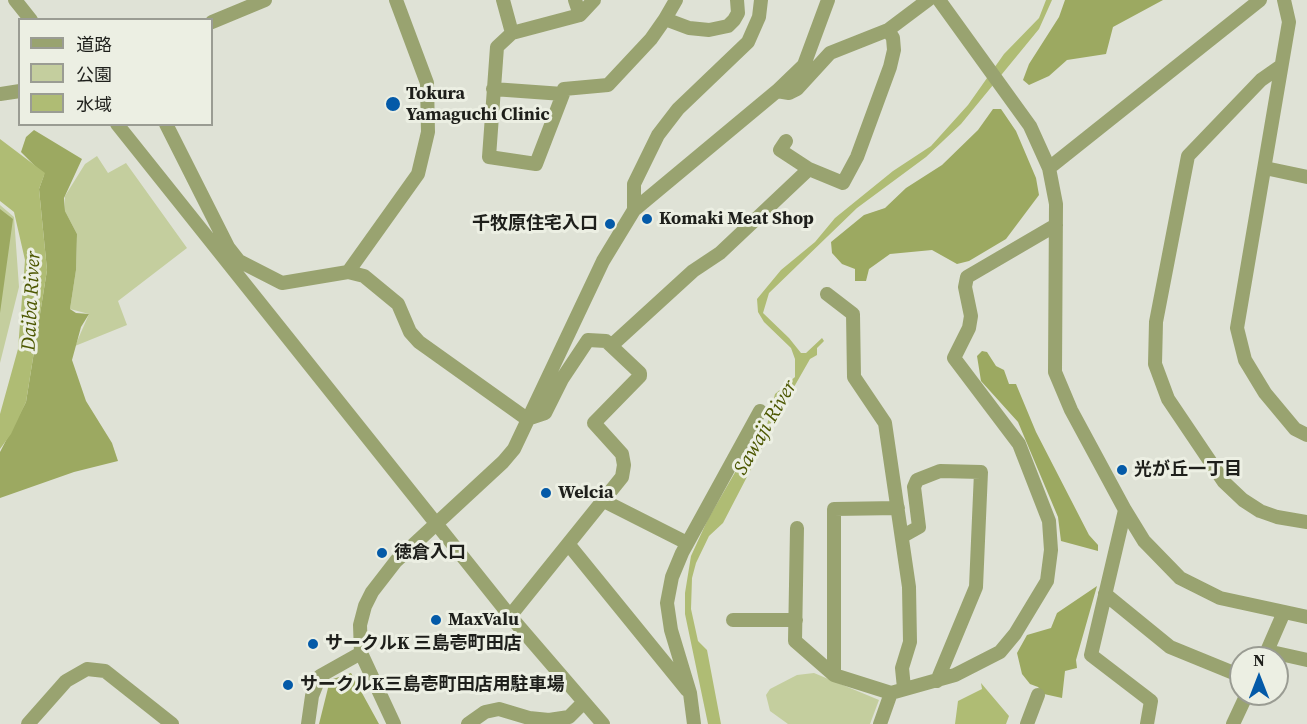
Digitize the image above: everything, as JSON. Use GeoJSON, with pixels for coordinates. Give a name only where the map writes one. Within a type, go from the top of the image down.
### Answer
{"type":"FeatureCollection","features":[{"type":"Feature","properties":{"kind":"street"},"geometry":{"type":"LineString","coordinates":[[15,0],[29,18]]}},
{"type":"Feature","properties":{"kind":"street"},"geometry":{"type":"LineString","coordinates":[[213,21],[233,6],[265,0]]}},
{"type":"Feature","properties":{"kind":"street"},"geometry":{"type":"LineString","coordinates":[[348,272],[418,174],[428,132],[427,83],[396,0]]}},
{"type":"Feature","properties":{"kind":"street"},"geometry":{"type":"LineString","coordinates":[[503,0],[512,33]]}},
{"type":"Feature","properties":{"kind":"street"},"geometry":{"type":"LineString","coordinates":[[575,0],[579,15]]}},
{"type":"Feature","properties":{"kind":"street"},"geometry":{"type":"LineString","coordinates":[[594,0],[579,15],[512,33],[497,47],[489,157],[536,164],[564,89],[601,86],[613,81],[665,19],[676,0]]}},
{"type":"Feature","properties":{"kind":"street"},"geometry":{"type":"LineString","coordinates":[[665,19],[689,28],[721,28],[734,20],[738,13],[737,0]]}},
{"type":"Feature","properties":{"kind":"street"},"geometry":{"type":"LineString","coordinates":[[634,210],[634,183],[658,135],[678,109],[748,42],[759,16],[761,0]]}},
{"type":"Feature","properties":{"kind":"street"},"geometry":{"type":"LineString","coordinates":[[394,724],[361,653],[360,625],[364,606],[372,592],[396,561],[503,462],[514,449],[603,261],[634,210],[777,91],[804,65],[828,0]]}},
{"type":"Feature","properties":{"kind":"street"},"geometry":{"type":"LineString","coordinates":[[777,91],[789,93],[797,89],[831,53],[888,30],[928,0]]}},
{"type":"Feature","properties":{"kind":"street"},"geometry":{"type":"LineString","coordinates":[[939,0],[1030,126],[1049,168],[1056,204],[1055,372],[1071,410],[1144,542],[1180,578],[1220,597],[1307,617]]}},
{"type":"Feature","properties":{"kind":"street"},"geometry":{"type":"LineString","coordinates":[[1049,168],[1260,0]]}},
{"type":"Feature","properties":{"kind":"street"},"geometry":{"type":"LineString","coordinates":[[1284,0],[1289,22],[1240,310],[1239,342],[1245,360],[1265,393],[1295,429],[1307,435]]}},
{"type":"Feature","properties":{"kind":"street"},"geometry":{"type":"LineString","coordinates":[[786,141],[780,150],[809,170],[843,183],[857,157],[893,58],[893,38],[888,30]]}},
{"type":"Feature","properties":{"kind":"street"},"geometry":{"type":"LineString","coordinates":[[1281,66],[1261,80],[1188,156],[1156,322],[1155,364],[1168,399],[1224,482],[1243,500],[1260,511],[1307,522]]}},
{"type":"Feature","properties":{"kind":"street"},"geometry":{"type":"LineString","coordinates":[[493,89],[563,94]]}},
{"type":"Feature","properties":{"kind":"street"},"geometry":{"type":"LineString","coordinates":[[0,94],[18,91]]}},
{"type":"Feature","properties":{"kind":"street"},"geometry":{"type":"LineString","coordinates":[[119,126],[510,616],[603,724]]}},
{"type":"Feature","properties":{"kind":"street"},"geometry":{"type":"LineString","coordinates":[[167,126],[228,247],[239,261],[282,283],[348,272],[364,276],[398,304],[410,332],[419,342],[527,419]]}},
{"type":"Feature","properties":{"kind":"street"},"geometry":{"type":"LineString","coordinates":[[1265,168],[1307,177]]}},
{"type":"Feature","properties":{"kind":"street"},"geometry":{"type":"LineString","coordinates":[[612,345],[693,271],[720,253],[809,170]]}},
{"type":"Feature","properties":{"kind":"street"},"geometry":{"type":"LineString","coordinates":[[797,528],[797,645],[834,675],[897,691],[937,681],[1000,652],[1015,634],[1049,573],[1049,522],[1019,444],[954,358],[969,328],[971,316],[964,287],[967,277],[1056,225]]}},
{"type":"Feature","properties":{"kind":"street"},"geometry":{"type":"LineString","coordinates":[[827,294],[853,314],[854,377],[885,423],[903,536],[909,587],[910,642],[897,691],[880,724]]}},
{"type":"Feature","properties":{"kind":"street"},"geometry":{"type":"LineString","coordinates":[[510,616],[622,477],[624,465],[619,450],[594,423],[640,376],[612,345],[604,340],[588,340],[562,379],[545,413],[527,419]]}},
{"type":"Feature","properties":{"kind":"street"},"geometry":{"type":"LineString","coordinates":[[694,724],[690,693],[671,630],[667,603],[672,577],[687,543],[760,411]]}},
{"type":"Feature","properties":{"kind":"street"},"geometry":{"type":"LineString","coordinates":[[903,536],[920,528],[914,488],[917,480],[940,471],[981,472],[975,594],[937,681]]}},
{"type":"Feature","properties":{"kind":"street"},"geometry":{"type":"LineString","coordinates":[[604,501],[687,543]]}},
{"type":"Feature","properties":{"kind":"street"},"geometry":{"type":"LineString","coordinates":[[834,675],[834,509],[898,508]]}},
{"type":"Feature","properties":{"kind":"street"},"geometry":{"type":"LineString","coordinates":[[1125,510],[1091,655],[1151,701],[1147,724]]}},
{"type":"Feature","properties":{"kind":"street"},"geometry":{"type":"LineString","coordinates":[[568,546],[690,693]]}},
{"type":"Feature","properties":{"kind":"street"},"geometry":{"type":"LineString","coordinates":[[1105,594],[1170,647],[1229,671]]}},
{"type":"Feature","properties":{"kind":"street"},"geometry":{"type":"LineString","coordinates":[[1269,646],[1284,612]]}},
{"type":"Feature","properties":{"kind":"street"},"geometry":{"type":"LineString","coordinates":[[733,620],[796,620]]}},
{"type":"Feature","properties":{"kind":"street"},"geometry":{"type":"LineString","coordinates":[[308,724],[310,706],[320,676],[361,653]]}},
{"type":"Feature","properties":{"kind":"street"},"geometry":{"type":"LineString","coordinates":[[1289,657],[1307,660]]}},
{"type":"Feature","properties":{"kind":"street"},"geometry":{"type":"LineString","coordinates":[[28,724],[66,681],[87,669],[105,671],[172,724]]}},
{"type":"Feature","properties":{"kind":"street"},"geometry":{"type":"LineString","coordinates":[[1027,724],[1038,695]]}},
{"type":"Feature","properties":{"kind":"street"},"geometry":{"type":"LineString","coordinates":[[468,724],[485,712],[499,709],[530,718],[549,720],[569,717],[583,703]]}},
{"type":"Feature","properties":{"kind":"street"},"geometry":{"type":"LineString","coordinates":[[1233,724],[1241,706]]}},
{"type":"Feature","properties":{"kind":"green space"},"geometry":{"type":"Polygon","coordinates":[[[97,156],[108,173],[126,163],[187,248],[118,301],[127,325],[75,346],[89,314],[70,309],[76,270],[77,234],[65,211],[65,196],[85,164],[97,156]]]}},
{"type":"Feature","properties":{"kind":"green space"},"geometry":{"type":"Polygon","coordinates":[[[0,205],[14,217],[19,287],[0,363],[0,205]]]}},
{"type":"Feature","properties":{"kind":"green space"},"geometry":{"type":"Polygon","coordinates":[[[814,673],[879,700],[870,724],[788,724],[770,711],[766,695],[770,689],[797,675],[814,673]]]}},
{"type":"Feature","properties":{"kind":"shaded area"},"geometry":{"type":"Polygon","coordinates":[[[1065,0],[1163,0],[1113,27],[1106,54],[1067,60],[1049,76],[1029,85],[1023,80],[1029,64],[1059,17],[1065,0]]]}},
{"type":"Feature","properties":{"kind":"shaded area"},"geometry":{"type":"Polygon","coordinates":[[[993,109],[1001,109],[1016,131],[1036,178],[1039,195],[1006,239],[969,261],[957,264],[932,250],[890,254],[869,269],[866,281],[855,281],[855,269],[842,264],[832,253],[831,242],[864,215],[885,208],[906,188],[942,165],[978,130],[993,109]]]}},
{"type":"Feature","properties":{"kind":"shaded area"},"geometry":{"type":"Polygon","coordinates":[[[34,130],[82,159],[64,198],[65,211],[77,234],[76,270],[70,309],[76,313],[89,314],[81,327],[72,360],[86,401],[112,443],[118,461],[74,472],[0,498],[0,452],[26,402],[47,270],[39,189],[44,175],[21,152],[26,137],[34,130]]]}},
{"type":"Feature","properties":{"kind":"shaded area"},"geometry":{"type":"Polygon","coordinates":[[[0,209],[13,219],[0,313],[0,209]]]}},
{"type":"Feature","properties":{"kind":"shaded area"},"geometry":{"type":"Polygon","coordinates":[[[982,351],[987,352],[996,366],[1004,370],[1009,384],[1016,384],[1036,432],[1089,535],[1098,545],[1098,551],[1061,541],[1058,517],[1018,422],[981,381],[977,356],[982,351]]]}},
{"type":"Feature","properties":{"kind":"shaded area"},"geometry":{"type":"Polygon","coordinates":[[[1097,586],[1076,660],[1077,668],[1065,671],[1062,698],[1044,694],[1038,687],[1030,684],[1022,674],[1017,653],[1027,635],[1051,628],[1057,613],[1097,586]]]}},
{"type":"Feature","properties":{"kind":"shaded area"},"geometry":{"type":"Polygon","coordinates":[[[351,673],[379,724],[319,724],[330,680],[351,673]]]}},
{"type":"Feature","properties":{"kind":"water","name":"Sawaji River"},"geometry":{"type":"Polygon","coordinates":[[[1046,0],[1052,0],[1039,29],[961,124],[926,157],[857,208],[769,293],[763,313],[801,353],[806,353],[822,338],[824,341],[817,348],[817,355],[810,359],[790,394],[723,523],[709,536],[696,563],[692,578],[691,609],[698,641],[707,650],[721,724],[708,724],[685,614],[685,593],[691,556],[708,519],[748,450],[753,448],[767,425],[775,394],[795,377],[795,359],[791,348],[764,322],[758,312],[757,299],[781,270],[815,242],[835,218],[893,171],[931,146],[968,105],[1004,54],[1039,18],[1046,0]]]}},
{"type":"Feature","properties":{"kind":"water","name":"Daiba River"},"geometry":{"type":"Polygon","coordinates":[[[0,139],[45,173],[39,189],[47,270],[26,402],[11,434],[0,449],[0,414],[18,349],[25,260],[14,212],[0,201],[0,139]]]}},
{"type":"Feature","properties":{"kind":"water"},"geometry":{"type":"Polygon","coordinates":[[[981,683],[1009,716],[1006,724],[955,724],[958,701],[982,689],[981,683]]]}},
{"type":"Feature","properties":{"kind":"place","name":"Tokura Yamaguchi Clinic"},"geometry":{"type":"Point","coordinates":[393,104]}},
{"type":"Feature","properties":{"kind":"place","name":"Komaki Meat Shop"},"geometry":{"type":"Point","coordinates":[647,219]}},
{"type":"Feature","properties":{"kind":"place","name":"千牧原住宅入口"},"geometry":{"type":"Point","coordinates":[610,224]}},
{"type":"Feature","properties":{"kind":"place","name":"光が丘一丁目"},"geometry":{"type":"Point","coordinates":[1122,470]}},
{"type":"Feature","properties":{"kind":"place","name":"Welcia"},"geometry":{"type":"Point","coordinates":[546,493]}},
{"type":"Feature","properties":{"kind":"place","name":"徳倉入口"},"geometry":{"type":"Point","coordinates":[382,553]}},
{"type":"Feature","properties":{"kind":"place","name":"MaxValu"},"geometry":{"type":"Point","coordinates":[436,620]}},
{"type":"Feature","properties":{"kind":"place","name":"サークルK 三島壱町田店"},"geometry":{"type":"Point","coordinates":[313,644]}},
{"type":"Feature","properties":{"kind":"place","name":"サークルK三島壱町田店用駐車場"},"geometry":{"type":"Point","coordinates":[288,685]}}]}
